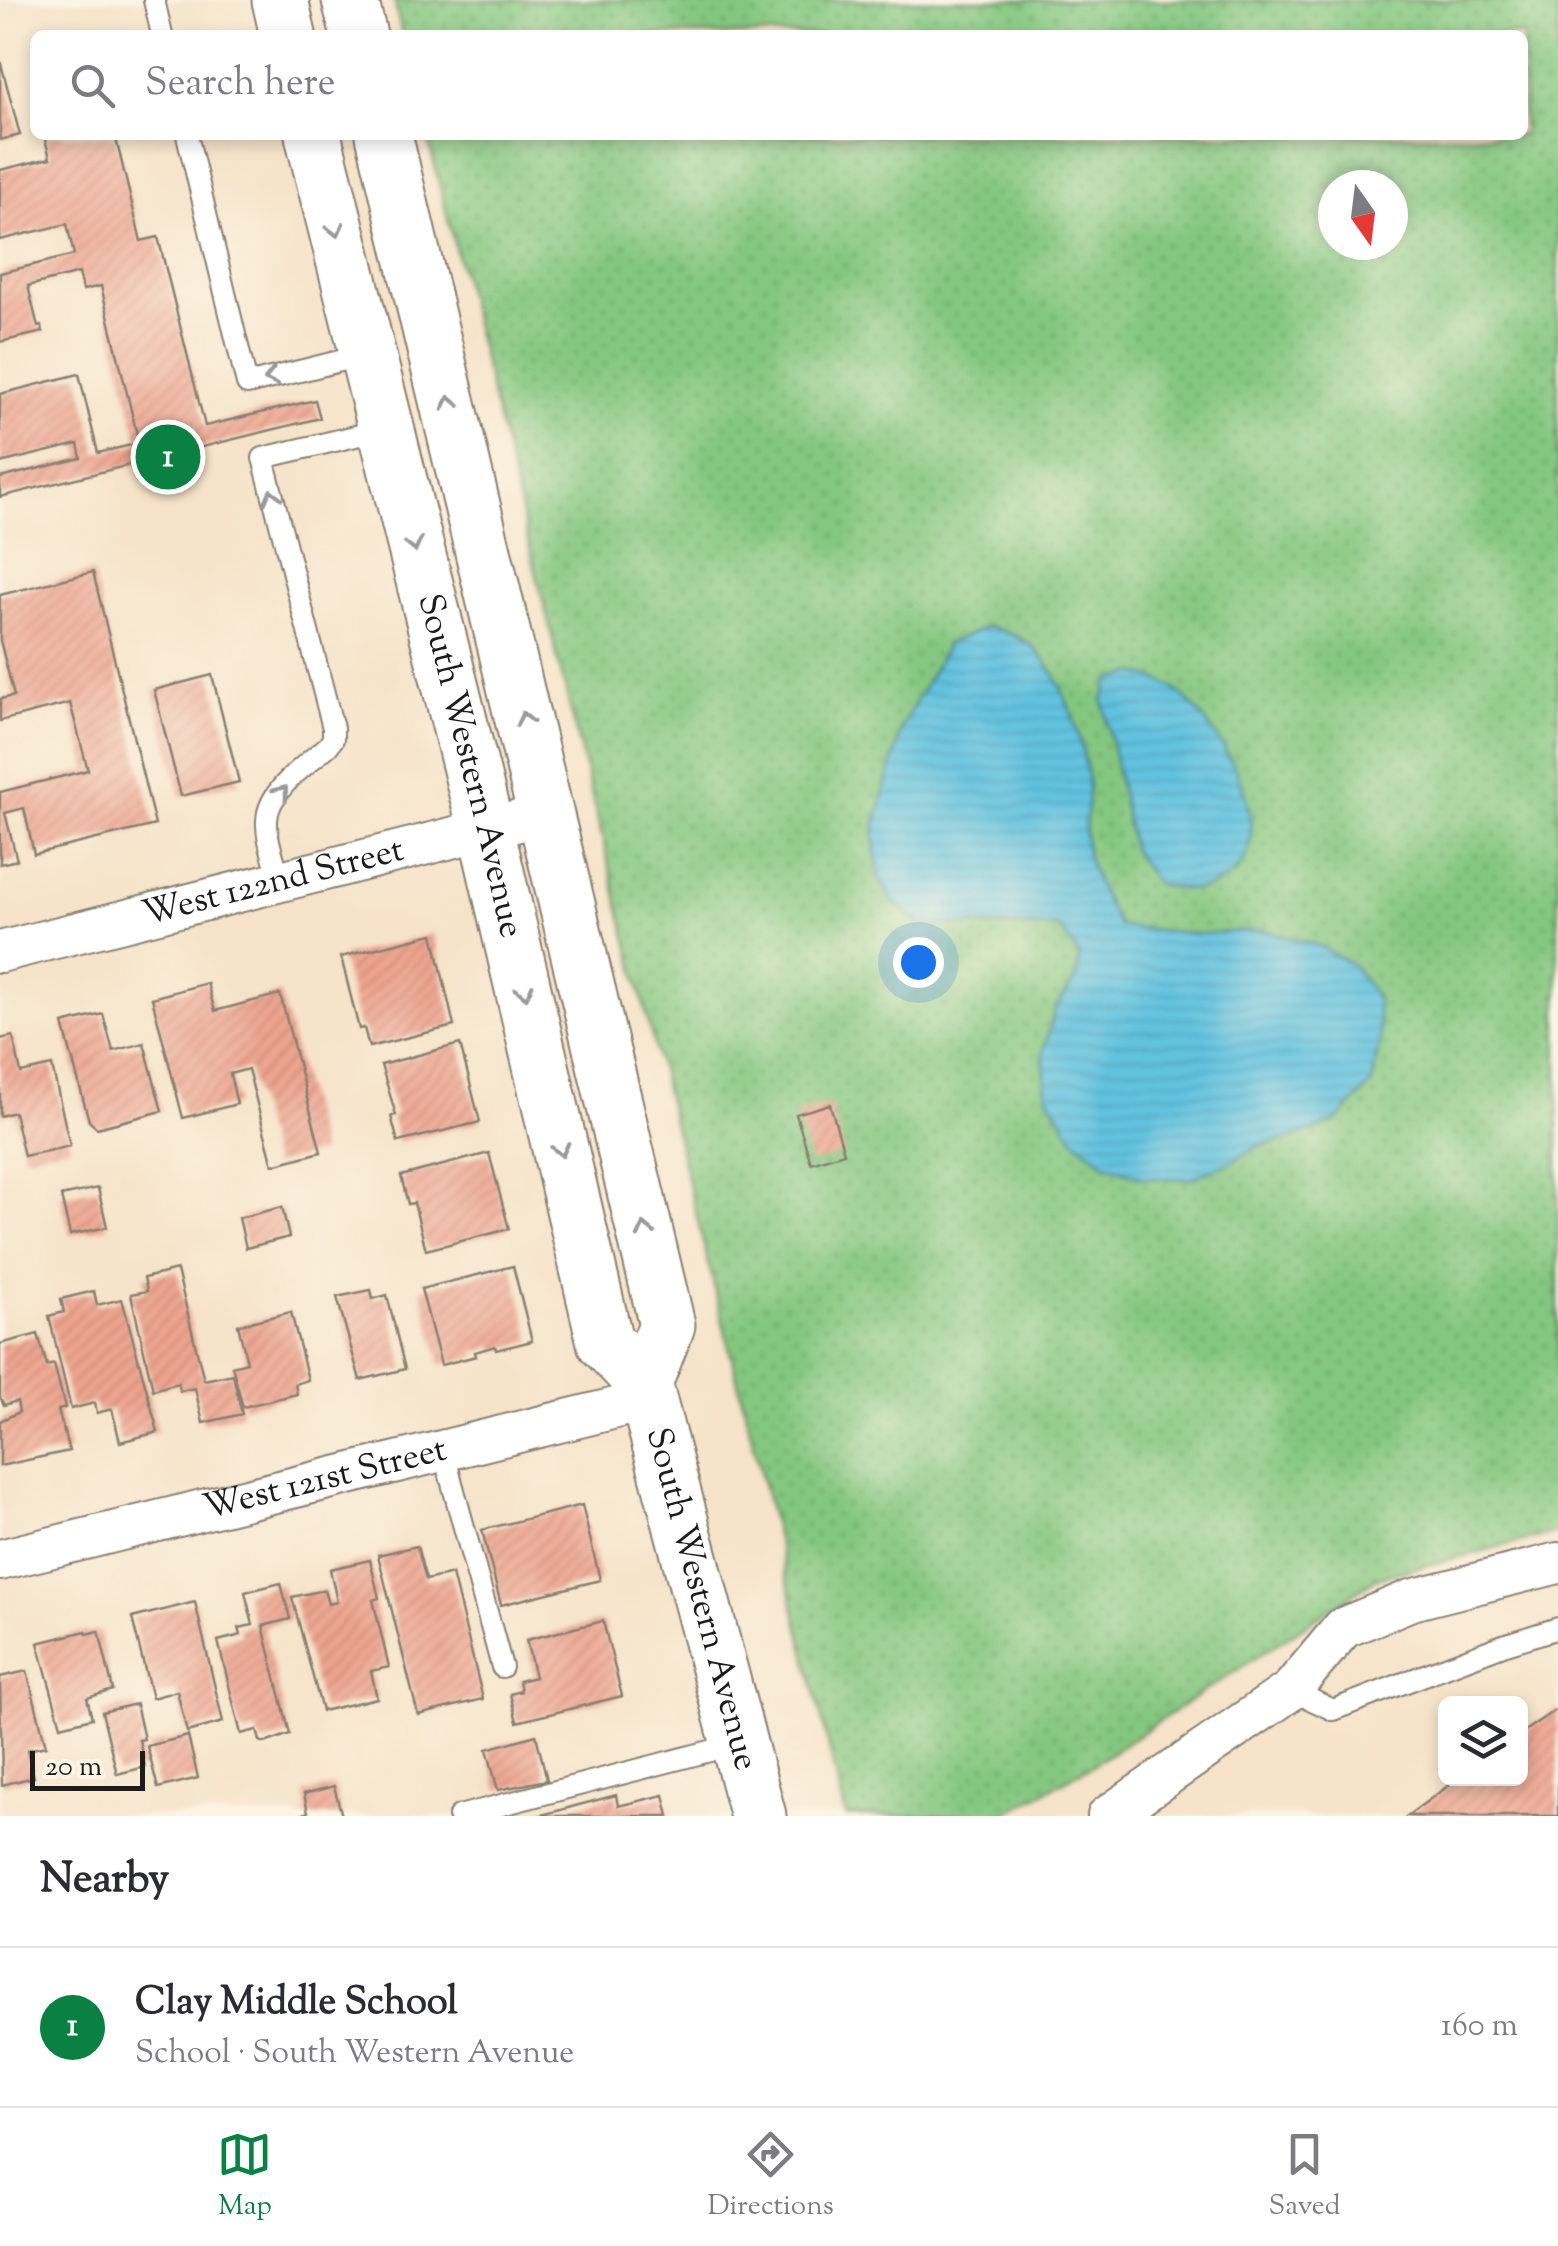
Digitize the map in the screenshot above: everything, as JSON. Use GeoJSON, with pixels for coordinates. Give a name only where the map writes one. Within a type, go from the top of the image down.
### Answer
{"type":"FeatureCollection","features":[{"type":"Feature","properties":{"kind":"main road"},"geometry":{"type":"LineString","coordinates":[[280,0],[287,30]]}},
{"type":"Feature","properties":{"kind":"main road"},"geometry":{"type":"LineString","coordinates":[[350,0],[358,30]]}},
{"type":"Feature","properties":{"kind":"main road","name":"South Western Avenue"},"geometry":{"type":"LineString","coordinates":[[313,140],[486,830],[605,1342],[646,1391],[758,1816]]}},
{"type":"Feature","properties":{"kind":"main road","name":"South Western Avenue"},"geometry":{"type":"LineString","coordinates":[[385,140],[667,1325],[646,1391]]}},
{"type":"Feature","properties":{"kind":"street","name":"West 122nd Street"},"geometry":{"type":"LineString","coordinates":[[0,952],[546,814]]}},
{"type":"Feature","properties":{"kind":"street","name":"West 121st Street"},"geometry":{"type":"LineString","coordinates":[[0,1560],[443,1450],[646,1391]]}},
{"type":"Feature","properties":{"kind":"street"},"geometry":{"type":"LineString","coordinates":[[1108,1816],[1291,1690],[1343,1628],[1411,1600],[1558,1563]]}},
{"type":"Feature","properties":{"kind":"lane"},"geometry":{"type":"LineString","coordinates":[[154,0],[161,30]]}},
{"type":"Feature","properties":{"kind":"lane"},"geometry":{"type":"LineString","coordinates":[[188,140],[248,384],[366,355]]}},
{"type":"Feature","properties":{"kind":"lane"},"geometry":{"type":"LineString","coordinates":[[281,883],[268,830],[268,813],[285,786],[328,746],[333,728],[263,458],[385,429]]}},
{"type":"Feature","properties":{"kind":"lane"},"geometry":{"type":"LineString","coordinates":[[443,1450],[502,1667]]}},
{"type":"Feature","properties":{"kind":"lane"},"geometry":{"type":"LineString","coordinates":[[1291,1690],[1333,1710],[1558,1628]]}},
{"type":"Feature","properties":{"kind":"lane"},"geometry":{"type":"LineString","coordinates":[[458,1816],[738,1744]]}},
{"type":"Feature","properties":{"kind":"green space"},"geometry":{"type":"Polygon","coordinates":[[[394,0],[1558,0],[1558,1532],[1377,1578],[1091,1766],[1001,1816],[846,1816],[428,140],[1528,140],[1528,30],[401,30],[394,0]]]}},
{"type":"Feature","properties":{"kind":"water"},"geometry":{"type":"Polygon","coordinates":[[[989,626],[1021,639],[1038,652],[1060,686],[1083,751],[1088,858],[1119,926],[1198,934],[1263,930],[1319,946],[1354,966],[1377,999],[1380,1038],[1372,1083],[1336,1122],[1260,1145],[1191,1179],[1142,1178],[1106,1164],[1075,1140],[1047,1095],[1043,1054],[1055,1009],[1077,977],[1079,955],[1059,927],[919,925],[892,901],[879,877],[874,832],[902,727],[948,643],[989,626]]]}},
{"type":"Feature","properties":{"kind":"water"},"geometry":{"type":"Polygon","coordinates":[[[1137,673],[1168,685],[1192,706],[1213,731],[1245,793],[1251,824],[1248,852],[1232,875],[1201,889],[1156,884],[1132,850],[1103,700],[1110,680],[1137,673]]]}},
{"type":"Feature","properties":{"kind":"building"},"geometry":{"type":"Polygon","coordinates":[[[0,60],[20,135],[0,140],[0,60]]]}},
{"type":"Feature","properties":{"kind":"building"},"geometry":{"type":"Polygon","coordinates":[[[45,140],[116,140],[141,241],[158,237],[205,426],[315,400],[320,418],[0,497],[0,478],[81,458],[78,444],[0,463],[0,394],[79,374],[98,453],[139,443],[101,286],[83,290],[79,273],[28,286],[38,327],[43,332],[0,342],[0,273],[74,255],[67,224],[0,240],[0,170],[50,158],[45,140]]]}},
{"type":"Feature","properties":{"kind":"building"},"geometry":{"type":"Polygon","coordinates":[[[93,572],[155,825],[34,854],[24,808],[5,813],[17,860],[0,864],[0,792],[88,770],[70,703],[0,721],[0,699],[14,696],[0,640],[0,595],[93,572]]]}},
{"type":"Feature","properties":{"kind":"building"},"geometry":{"type":"Polygon","coordinates":[[[212,675],[239,782],[181,796],[154,690],[212,675]]]}},
{"type":"Feature","properties":{"kind":"building"},"geometry":{"type":"Polygon","coordinates":[[[433,934],[454,1026],[369,1047],[364,1028],[359,1029],[341,957],[433,934]]]}},
{"type":"Feature","properties":{"kind":"building"},"geometry":{"type":"Polygon","coordinates":[[[207,983],[215,1011],[280,994],[321,1152],[273,1165],[248,1069],[230,1074],[237,1104],[183,1118],[152,998],[207,983]]]}},
{"type":"Feature","properties":{"kind":"building"},"geometry":{"type":"Polygon","coordinates":[[[103,1014],[113,1051],[144,1043],[162,1111],[97,1128],[89,1121],[63,1024],[103,1014]]]}},
{"type":"Feature","properties":{"kind":"building"},"geometry":{"type":"Polygon","coordinates":[[[13,1036],[21,1073],[52,1066],[70,1146],[24,1156],[14,1112],[0,1116],[0,1039],[13,1036]]]}},
{"type":"Feature","properties":{"kind":"building"},"geometry":{"type":"Polygon","coordinates":[[[460,1044],[480,1122],[398,1142],[391,1116],[396,1115],[381,1065],[460,1044]]]}},
{"type":"Feature","properties":{"kind":"building"},"geometry":{"type":"Polygon","coordinates":[[[830,1104],[844,1153],[811,1163],[796,1114],[830,1104]]]}},
{"type":"Feature","properties":{"kind":"building"},"geometry":{"type":"Polygon","coordinates":[[[489,1153],[509,1229],[426,1250],[414,1203],[408,1204],[401,1176],[489,1153]]]}},
{"type":"Feature","properties":{"kind":"building"},"geometry":{"type":"Polygon","coordinates":[[[98,1188],[107,1227],[70,1235],[61,1196],[98,1188]]]}},
{"type":"Feature","properties":{"kind":"building"},"geometry":{"type":"Polygon","coordinates":[[[282,1207],[289,1237],[246,1248],[239,1218],[282,1207]]]}},
{"type":"Feature","properties":{"kind":"building"},"geometry":{"type":"Polygon","coordinates":[[[513,1266],[532,1341],[496,1350],[495,1346],[475,1352],[476,1356],[441,1365],[421,1289],[513,1266]]]}},
{"type":"Feature","properties":{"kind":"building"},"geometry":{"type":"Polygon","coordinates":[[[177,1270],[204,1380],[233,1374],[242,1414],[203,1423],[195,1388],[180,1391],[178,1383],[153,1390],[131,1294],[147,1291],[144,1278],[177,1270]]]}},
{"type":"Feature","properties":{"kind":"building"},"geometry":{"type":"Polygon","coordinates":[[[371,1290],[373,1299],[387,1295],[405,1369],[360,1380],[337,1297],[371,1290]]]}},
{"type":"Feature","properties":{"kind":"building"},"geometry":{"type":"Polygon","coordinates":[[[94,1291],[97,1305],[122,1299],[158,1432],[120,1442],[112,1409],[97,1413],[95,1403],[71,1409],[49,1316],[64,1312],[61,1299],[94,1291]]]}},
{"type":"Feature","properties":{"kind":"building"},"geometry":{"type":"Polygon","coordinates":[[[291,1312],[308,1380],[295,1384],[297,1394],[243,1407],[232,1366],[247,1362],[238,1325],[291,1312]]]}},
{"type":"Feature","properties":{"kind":"building"},"geometry":{"type":"Polygon","coordinates":[[[38,1334],[47,1366],[54,1364],[65,1408],[58,1410],[69,1451],[0,1466],[0,1421],[19,1412],[17,1401],[4,1405],[0,1397],[0,1344],[38,1334]]]}},
{"type":"Feature","properties":{"kind":"building"},"geometry":{"type":"Polygon","coordinates":[[[582,1505],[600,1580],[501,1605],[482,1530],[582,1505]]]}},
{"type":"Feature","properties":{"kind":"building"},"geometry":{"type":"Polygon","coordinates":[[[417,1546],[426,1580],[452,1574],[483,1699],[418,1715],[378,1555],[417,1546]]]}},
{"type":"Feature","properties":{"kind":"building"},"geometry":{"type":"Polygon","coordinates":[[[370,1560],[379,1598],[373,1600],[389,1667],[371,1671],[377,1698],[322,1711],[292,1597],[324,1590],[328,1604],[337,1602],[330,1569],[370,1560]]]}},
{"type":"Feature","properties":{"kind":"building"},"geometry":{"type":"Polygon","coordinates":[[[281,1583],[290,1619],[263,1626],[290,1734],[265,1743],[260,1741],[257,1730],[241,1734],[218,1641],[241,1635],[239,1628],[253,1625],[245,1592],[281,1583]]]}},
{"type":"Feature","properties":{"kind":"building"},"geometry":{"type":"Polygon","coordinates":[[[195,1602],[223,1722],[187,1732],[177,1691],[152,1698],[132,1618],[195,1602]]]}},
{"type":"Feature","properties":{"kind":"building"},"geometry":{"type":"Polygon","coordinates":[[[603,1621],[622,1696],[517,1722],[510,1694],[521,1691],[519,1681],[535,1677],[526,1640],[603,1621]]]}},
{"type":"Feature","properties":{"kind":"building"},"geometry":{"type":"Polygon","coordinates":[[[99,1631],[113,1690],[87,1698],[92,1718],[61,1726],[38,1643],[99,1631]]]}},
{"type":"Feature","properties":{"kind":"building"},"geometry":{"type":"Polygon","coordinates":[[[27,1671],[46,1746],[27,1750],[34,1777],[2,1785],[0,1677],[27,1671]]]}},
{"type":"Feature","properties":{"kind":"building"},"geometry":{"type":"Polygon","coordinates":[[[136,1704],[145,1767],[117,1774],[102,1712],[136,1704]]]}},
{"type":"Feature","properties":{"kind":"building"},"geometry":{"type":"Polygon","coordinates":[[[1558,1708],[1558,1816],[1407,1816],[1448,1786],[1528,1786],[1528,1729],[1558,1708]]]}},
{"type":"Feature","properties":{"kind":"building"},"geometry":{"type":"Polygon","coordinates":[[[536,1735],[547,1780],[498,1790],[487,1749],[536,1735]]]}},
{"type":"Feature","properties":{"kind":"building"},"geometry":{"type":"Polygon","coordinates":[[[188,1736],[198,1778],[158,1788],[147,1746],[188,1736]]]}},
{"type":"Feature","properties":{"kind":"building"},"geometry":{"type":"Polygon","coordinates":[[[334,1786],[342,1816],[299,1816],[308,1812],[304,1794],[334,1786]]]}},
{"type":"Feature","properties":{"kind":"building"},"geometry":{"type":"Polygon","coordinates":[[[616,1795],[618,1806],[664,1795],[669,1816],[538,1816],[616,1795]]]}},
{"type":"Feature","properties":{"kind":"place","name":"Clay Middle School"},"geometry":{"type":"Point","coordinates":[168,457]}}]}
